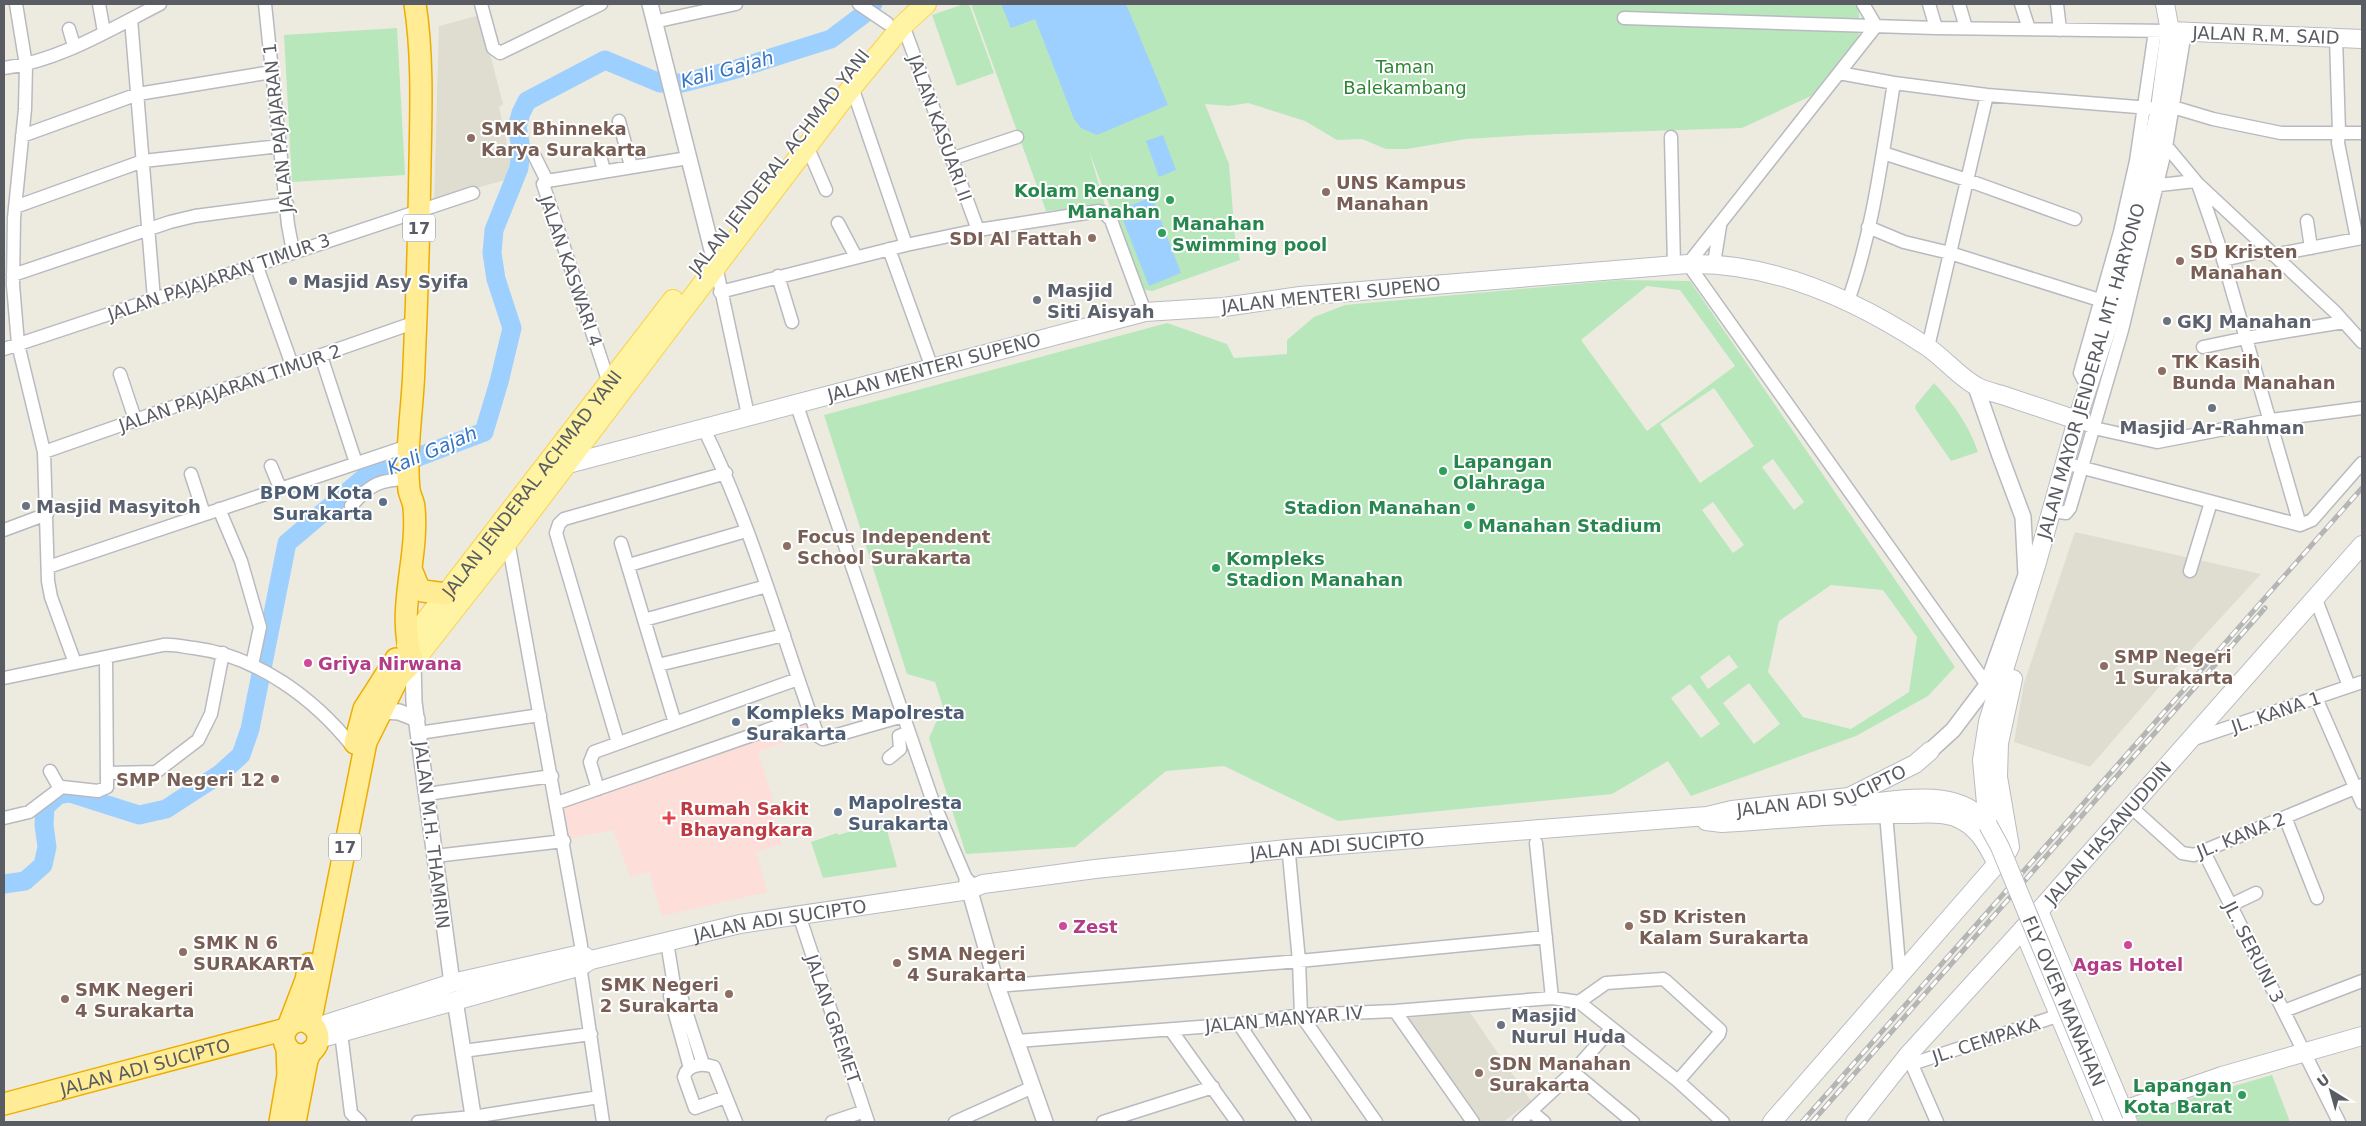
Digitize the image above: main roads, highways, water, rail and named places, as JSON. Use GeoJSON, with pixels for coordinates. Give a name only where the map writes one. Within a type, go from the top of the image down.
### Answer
{"type":"FeatureCollection","features":[{"type":"Feature","properties":{"kind":"highway","name":"17"},"geometry":{"type":"LineString","coordinates":[[405,666],[406,615],[412,569],[414,508],[409,481],[408,449],[416,322],[419,209],[421,66],[415,4]]}},
{"type":"Feature","properties":{"kind":"highway","name":"17"},"geometry":{"type":"LineString","coordinates":[[405,666],[395,609],[401,512],[409,481]]}},
{"type":"Feature","properties":{"kind":"highway","name":"17"},"geometry":{"type":"LineString","coordinates":[[412,569],[418,586],[422,591],[446,594]]}},
{"type":"Feature","properties":{"kind":"highway","name":"JALAN JENDERAL ACHMAD YANI"},"geometry":{"type":"LineString","coordinates":[[295,1122],[313,1036],[366,742],[405,666]]}},
{"type":"Feature","properties":{"kind":"highway","name":"JALAN JENDERAL ACHMAD YANI"},"geometry":{"type":"LineString","coordinates":[[280,1122],[288,1075],[287,1037],[306,980],[353,747],[364,709],[405,666]]}},
{"type":"Feature","properties":{"kind":"highway","name":"JALAN ADI SUCIPTO"},"geometry":{"type":"LineString","coordinates":[[4,1118],[82,1091],[287,1037],[301,1021],[313,1036]]}},
{"type":"Feature","properties":{"kind":"highway"},"geometry":{"type":"LineString","coordinates":[[287,1037],[295,1054],[306,1054],[313,1036]]}},
{"type":"Feature","properties":{"kind":"highway","name":"JALAN ADI SUCIPTO"},"geometry":{"type":"LineString","coordinates":[[4,1104],[82,1091]]}},
{"type":"Feature","properties":{"kind":"main road","name":"JALAN JENDERAL ACHMAD YANI"},"geometry":{"type":"LineString","coordinates":[[405,666],[446,594],[556,464],[714,258],[838,83],[905,4]]}},
{"type":"Feature","properties":{"kind":"main road","name":"JALAN JENDERAL ACHMAD YANI"},"geometry":{"type":"LineString","coordinates":[[405,666],[508,541],[609,383],[807,146],[852,87],[890,22],[926,4]]}},
{"type":"Feature","properties":{"kind":"main road","name":"JALAN MAYOR JENDERAL MT. HARYONO"},"geometry":{"type":"LineString","coordinates":[[1988,722],[2052,510],[2073,465],[2077,420],[2090,384],[2094,349],[2115,327],[2107,303],[2120,280],[2125,234],[2143,188],[2142,162],[2161,140],[2158,64],[2170,31],[2165,4]]}},
{"type":"Feature","properties":{"kind":"main road","name":"JALAN R.M. SAID"},"geometry":{"type":"LineString","coordinates":[[2170,31],[2362,39]]}},
{"type":"Feature","properties":{"kind":"main road","name":"JALAN MENTERI SUPENO"},"geometry":{"type":"LineString","coordinates":[[556,464],[704,429],[796,403],[1145,312],[1224,307],[1300,296],[1681,264],[1714,263],[1788,279],[1848,301],[1891,323],[1928,347],[1976,386],[2077,420]]}},
{"type":"Feature","properties":{"kind":"main road","name":"JALAN HASANUDDIN"},"geometry":{"type":"LineString","coordinates":[[1855,1122],[2362,545]]}},
{"type":"Feature","properties":{"kind":"main road"},"geometry":{"type":"LineString","coordinates":[[1772,1122],[2003,858],[2010,847],[1998,777],[1999,743],[2009,692],[2038,584],[2037,562]]}},
{"type":"Feature","properties":{"kind":"main road","name":"FLY OVER MANAHAN"},"geometry":{"type":"LineString","coordinates":[[1988,722],[1982,760],[1988,825]]}},
{"type":"Feature","properties":{"kind":"main road","name":"JALAN ADI SUCIPTO"},"geometry":{"type":"LineString","coordinates":[[968,885],[984,892],[1090,876],[1290,855],[1710,818],[1726,811],[1849,797],[1915,764],[1930,751]]}},
{"type":"Feature","properties":{"kind":"main road","name":"FLY OVER MANAHAN"},"geometry":{"type":"LineString","coordinates":[[1710,818],[1928,798],[1956,802],[1980,816],[1988,825],[2004,856],[2122,1118]]}},
{"type":"Feature","properties":{"kind":"main road","name":"JALAN ADI SUCIPTO"},"geometry":{"type":"LineString","coordinates":[[313,1036],[454,992],[740,924],[799,916],[968,885],[1095,869],[1258,852],[1710,818],[1722,823],[1886,814],[1940,814],[1955,817],[1970,825],[2003,858]]}},
{"type":"Feature","properties":{"kind":"main road"},"geometry":{"type":"LineString","coordinates":[[2039,911],[2122,1118],[2222,1076],[2362,1036]]}},
{"type":"Feature","properties":{"kind":"main road"},"geometry":{"type":"LineString","coordinates":[[2023,929],[2104,1122]]}},
{"type":"Feature","properties":{"kind":"main road","name":"JALAN ADI SUCIPTO"},"geometry":{"type":"LineString","coordinates":[[313,1036],[341,1033],[454,992]]}},
{"type":"Feature","properties":{"kind":"water"},"geometry":{"type":"Polygon","coordinates":[[[1001,4],[1126,4],[1168,105],[1097,135],[1081,128],[1074,119],[1035,19],[1011,28],[1001,4]]]}},
{"type":"Feature","properties":{"kind":"water"},"geometry":{"type":"Polygon","coordinates":[[[1163,135],[1176,170],[1159,177],[1146,141],[1163,135]]]}},
{"type":"Feature","properties":{"kind":"water"},"geometry":{"type":"Polygon","coordinates":[[[1152,197],[1181,273],[1149,286],[1119,210],[1152,197]]]}},
{"type":"Feature","properties":{"kind":"waterway","name":"Kali Gajah"},"geometry":{"type":"LineString","coordinates":[[4,884],[25,881],[43,865],[47,847],[44,825],[45,807],[58,795],[70,793],[139,815],[166,809],[220,774],[241,755],[250,729],[287,543],[365,477],[484,432],[512,328],[496,279],[492,253],[494,230],[519,168],[521,148],[517,127],[527,101],[605,60],[660,83],[682,83],[733,70],[831,39],[864,14],[873,4]]}},
{"type":"Feature","properties":{"kind":"railway"},"geometry":{"type":"LineString","coordinates":[[1802,1122],[2362,488]]}},
{"type":"Feature","properties":{"kind":"railway"},"geometry":{"type":"LineString","coordinates":[[1812,1122],[2265,608]]}},
{"type":"Feature","properties":{"kind":"place","name":"SMK Bhinneka Karya Surakarta"},"geometry":{"type":"Point","coordinates":[471,138]}},
{"type":"Feature","properties":{"kind":"place","name":"UNS Kampus Manahan"},"geometry":{"type":"Point","coordinates":[1326,192]}},
{"type":"Feature","properties":{"kind":"place","name":"Kolam Renang Manahan"},"geometry":{"type":"Point","coordinates":[1170,200]}},
{"type":"Feature","properties":{"kind":"place","name":"Manahan Swimming pool"},"geometry":{"type":"Point","coordinates":[1162,233]}},
{"type":"Feature","properties":{"kind":"place","name":"SDI Al Fattah"},"geometry":{"type":"Point","coordinates":[1092,238]}},
{"type":"Feature","properties":{"kind":"place","name":"SD Kristen Manahan"},"geometry":{"type":"Point","coordinates":[2180,261]}},
{"type":"Feature","properties":{"kind":"place","name":"Masjid Asy Syifa"},"geometry":{"type":"Point","coordinates":[293,281]}},
{"type":"Feature","properties":{"kind":"place","name":"Masjid Siti Aisyah"},"geometry":{"type":"Point","coordinates":[1037,300]}},
{"type":"Feature","properties":{"kind":"place","name":"GKJ Manahan"},"geometry":{"type":"Point","coordinates":[2167,321]}},
{"type":"Feature","properties":{"kind":"place","name":"TK Kasih Bunda Manahan"},"geometry":{"type":"Point","coordinates":[2162,371]}},
{"type":"Feature","properties":{"kind":"place","name":"Masjid Ar-Rahman"},"geometry":{"type":"Point","coordinates":[2212,408]}},
{"type":"Feature","properties":{"kind":"place","name":"Lapangan Olahraga"},"geometry":{"type":"Point","coordinates":[1443,471]}},
{"type":"Feature","properties":{"kind":"place","name":"BPOM Kota Surakarta"},"geometry":{"type":"Point","coordinates":[383,502]}},
{"type":"Feature","properties":{"kind":"place","name":"Masjid Masyitoh"},"geometry":{"type":"Point","coordinates":[26,506]}},
{"type":"Feature","properties":{"kind":"place","name":"Stadion Manahan"},"geometry":{"type":"Point","coordinates":[1471,507]}},
{"type":"Feature","properties":{"kind":"place","name":"Manahan Stadium"},"geometry":{"type":"Point","coordinates":[1468,525]}},
{"type":"Feature","properties":{"kind":"place","name":"Focus Independent School Surakarta"},"geometry":{"type":"Point","coordinates":[787,546]}},
{"type":"Feature","properties":{"kind":"place","name":"Kompleks Stadion Manahan"},"geometry":{"type":"Point","coordinates":[1216,568]}},
{"type":"Feature","properties":{"kind":"place","name":"Griya Nirwana"},"geometry":{"type":"Point","coordinates":[308,663]}},
{"type":"Feature","properties":{"kind":"place","name":"SMP Negeri 1 Surakarta"},"geometry":{"type":"Point","coordinates":[2104,666]}},
{"type":"Feature","properties":{"kind":"place","name":"Kompleks Mapolresta Surakarta"},"geometry":{"type":"Point","coordinates":[736,722]}},
{"type":"Feature","properties":{"kind":"place","name":"SMP Negeri 12"},"geometry":{"type":"Point","coordinates":[275,779]}},
{"type":"Feature","properties":{"kind":"place","name":"Mapolresta Surakarta"},"geometry":{"type":"Point","coordinates":[838,812]}},
{"type":"Feature","properties":{"kind":"place","name":"Rumah Sakit Bhayangkara"},"geometry":{"type":"Point","coordinates":[669,818]}},
{"type":"Feature","properties":{"kind":"place","name":"Zest"},"geometry":{"type":"Point","coordinates":[1063,926]}},
{"type":"Feature","properties":{"kind":"place","name":"SD Kristen Kalam Surakarta"},"geometry":{"type":"Point","coordinates":[1629,926]}},
{"type":"Feature","properties":{"kind":"place","name":"Agas Hotel"},"geometry":{"type":"Point","coordinates":[2128,945]}},
{"type":"Feature","properties":{"kind":"place","name":"SMK N 6 SURAKARTA"},"geometry":{"type":"Point","coordinates":[183,952]}},
{"type":"Feature","properties":{"kind":"place","name":"SMA Negeri 4 Surakarta"},"geometry":{"type":"Point","coordinates":[897,963]}},
{"type":"Feature","properties":{"kind":"place","name":"SMK Negeri 2 Surakarta"},"geometry":{"type":"Point","coordinates":[729,994]}},
{"type":"Feature","properties":{"kind":"place","name":"SMK Negeri 4 Surakarta"},"geometry":{"type":"Point","coordinates":[65,999]}},
{"type":"Feature","properties":{"kind":"place","name":"Masjid Nurul Huda"},"geometry":{"type":"Point","coordinates":[1501,1025]}},
{"type":"Feature","properties":{"kind":"place","name":"SDN Manahan Surakarta"},"geometry":{"type":"Point","coordinates":[1479,1073]}},
{"type":"Feature","properties":{"kind":"place","name":"Lapangan Kota Barat"},"geometry":{"type":"Point","coordinates":[2242,1095]}},
{"type":"Feature","properties":{"kind":"park label","name":"Taman Balekambang"},"geometry":{"type":"Point","coordinates":[1405,76]}}]}
